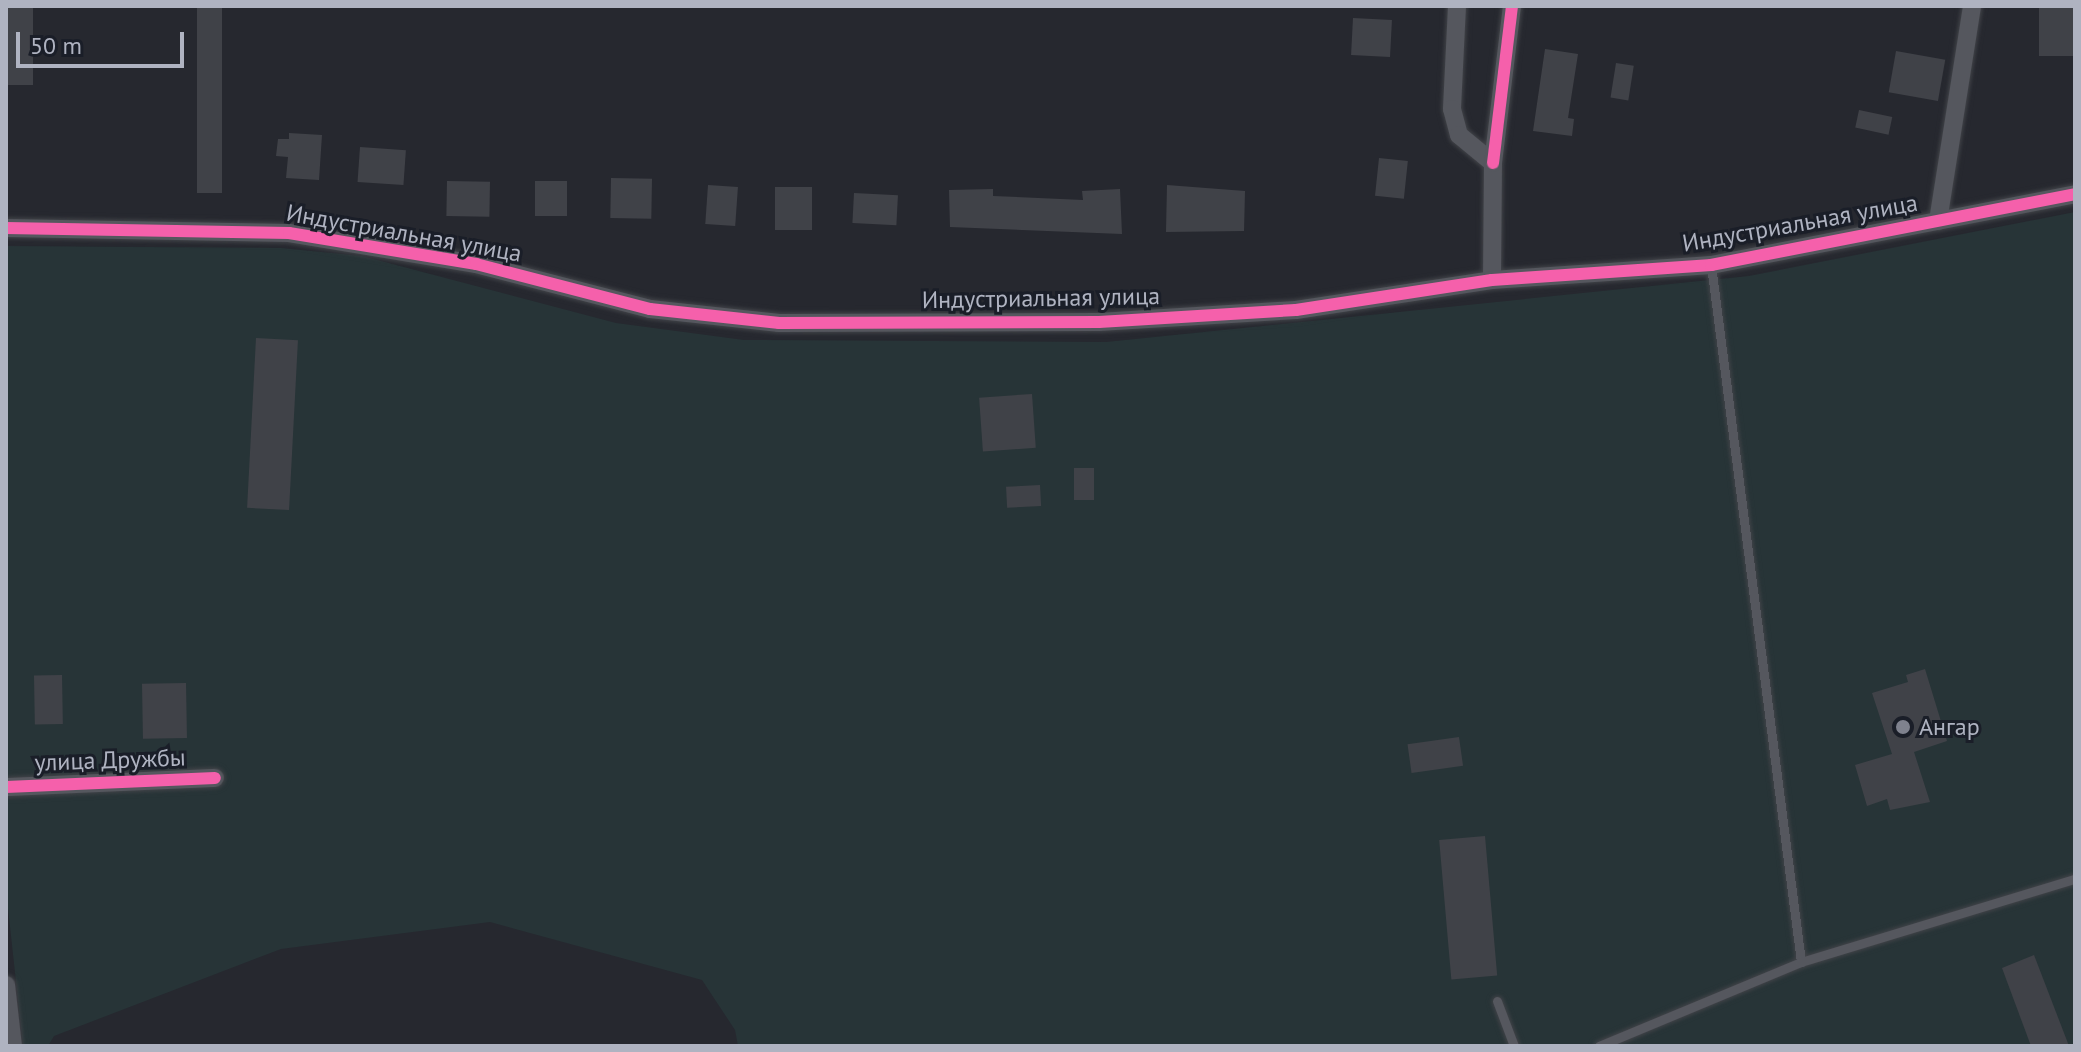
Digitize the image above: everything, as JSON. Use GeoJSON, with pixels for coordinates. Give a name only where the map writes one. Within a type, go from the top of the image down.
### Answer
{"type":"FeatureCollection","features":[{"type":"Feature","properties":{"kind":"street"},"geometry":{"type":"LineString","coordinates":[[1457,6],[1452,109],[1459,135],[1493,163]]}},
{"type":"Feature","properties":{"kind":"street"},"geometry":{"type":"LineString","coordinates":[[1938,221],[1972,6]]}},
{"type":"Feature","properties":{"kind":"street"},"geometry":{"type":"LineString","coordinates":[[1492,280],[1493,163],[1512,7]]}},
{"type":"Feature","properties":{"kind":"street","name":"Индустриальная улица"},"geometry":{"type":"LineString","coordinates":[[6,228],[289,233],[476,264],[650,309],[779,323],[1099,322],[1296,310],[1492,280],[1711,265],[2075,194]]}},
{"type":"Feature","properties":{"kind":"street","name":"улица Дружбы"},"geometry":{"type":"LineString","coordinates":[[6,787],[215,778]]}},
{"type":"Feature","properties":{"kind":"street"},"geometry":{"type":"LineString","coordinates":[[6,985],[13,1046]]}},
{"type":"Feature","properties":{"kind":"lane"},"geometry":{"type":"LineString","coordinates":[[1711,265],[1801,962]]}},
{"type":"Feature","properties":{"kind":"lane"},"geometry":{"type":"LineString","coordinates":[[1599,1046],[1801,962],[2075,879]]}},
{"type":"Feature","properties":{"kind":"lane"},"geometry":{"type":"LineString","coordinates":[[1497,1001],[1514,1046]]}},
{"type":"Feature","properties":{"kind":"shaded area"},"geometry":{"type":"Polygon","coordinates":[[[2075,212],[2075,1046],[738,1046],[735,1030],[702,980],[490,922],[281,949],[54,1036],[48,1046],[23,1046],[6,890],[6,246],[281,248],[362,256],[616,323],[744,340],[1106,342],[1749,276],[2075,212]]]}},
{"type":"Feature","properties":{"kind":"building"},"geometry":{"type":"Polygon","coordinates":[[[6,6],[33,6],[33,85],[6,85],[6,6]]]}},
{"type":"Feature","properties":{"kind":"building"},"geometry":{"type":"Polygon","coordinates":[[[197,6],[222,6],[222,193],[197,193],[197,6]]]}},
{"type":"Feature","properties":{"kind":"building"},"geometry":{"type":"Polygon","coordinates":[[[2039,8],[2075,8],[2075,56],[2039,56],[2039,8]]]}},
{"type":"Feature","properties":{"kind":"building"},"geometry":{"type":"Polygon","coordinates":[[[1353,18],[1392,20],[1390,57],[1351,55],[1353,18]]]}},
{"type":"Feature","properties":{"kind":"building"},"geometry":{"type":"Polygon","coordinates":[[[1545,49],[1578,54],[1568,118],[1574,119],[1572,136],[1533,131],[1545,49]]]}},
{"type":"Feature","properties":{"kind":"building"},"geometry":{"type":"Polygon","coordinates":[[[1896,51],[1945,60],[1938,101],[1889,92],[1896,51]]]}},
{"type":"Feature","properties":{"kind":"building"},"geometry":{"type":"Polygon","coordinates":[[[1616,63],[1634,66],[1628,100],[1611,98],[1616,63]]]}},
{"type":"Feature","properties":{"kind":"building"},"geometry":{"type":"Polygon","coordinates":[[[1859,110],[1892,117],[1889,135],[1855,128],[1859,110]]]}},
{"type":"Feature","properties":{"kind":"building"},"geometry":{"type":"Polygon","coordinates":[[[289,133],[322,135],[319,180],[286,178],[288,157],[276,156],[278,139],[289,139],[289,133]]]}},
{"type":"Feature","properties":{"kind":"building"},"geometry":{"type":"Polygon","coordinates":[[[360,147],[406,150],[403,185],[358,182],[360,147]]]}},
{"type":"Feature","properties":{"kind":"building"},"geometry":{"type":"Polygon","coordinates":[[[1379,158],[1408,161],[1404,199],[1375,196],[1379,158]]]}},
{"type":"Feature","properties":{"kind":"building"},"geometry":{"type":"Polygon","coordinates":[[[611,178],[652,179],[651,219],[610,218],[611,178]]]}},
{"type":"Feature","properties":{"kind":"building"},"geometry":{"type":"Polygon","coordinates":[[[447,181],[490,182],[489,217],[446,216],[447,181]]]}},
{"type":"Feature","properties":{"kind":"building"},"geometry":{"type":"Polygon","coordinates":[[[535,181],[567,181],[567,216],[535,216],[535,181]]]}},
{"type":"Feature","properties":{"kind":"building"},"geometry":{"type":"Polygon","coordinates":[[[708,185],[738,187],[735,226],[705,224],[708,185]]]}},
{"type":"Feature","properties":{"kind":"building"},"geometry":{"type":"Polygon","coordinates":[[[1167,185],[1245,191],[1244,231],[1166,232],[1167,185]]]}},
{"type":"Feature","properties":{"kind":"building"},"geometry":{"type":"Polygon","coordinates":[[[775,187],[812,187],[812,230],[775,230],[775,187]]]}},
{"type":"Feature","properties":{"kind":"building"},"geometry":{"type":"Polygon","coordinates":[[[993,189],[993,196],[1083,200],[1082,191],[1120,189],[1122,234],[950,227],[949,190],[993,189]]]}},
{"type":"Feature","properties":{"kind":"building"},"geometry":{"type":"Polygon","coordinates":[[[854,193],[898,195],[896,225],[852,223],[854,193]]]}},
{"type":"Feature","properties":{"kind":"building"},"geometry":{"type":"Polygon","coordinates":[[[256,338],[298,340],[289,510],[247,508],[256,338]]]}},
{"type":"Feature","properties":{"kind":"building"},"geometry":{"type":"Polygon","coordinates":[[[1032,394],[1036,448],[983,452],[979,398],[1032,394]]]}},
{"type":"Feature","properties":{"kind":"building"},"geometry":{"type":"Polygon","coordinates":[[[1074,468],[1094,468],[1094,500],[1074,500],[1074,468]]]}},
{"type":"Feature","properties":{"kind":"building"},"geometry":{"type":"Polygon","coordinates":[[[1040,485],[1041,506],[1007,508],[1006,487],[1040,485]]]}},
{"type":"Feature","properties":{"kind":"building"},"geometry":{"type":"Polygon","coordinates":[[[1925,669],[1947,741],[1914,752],[1930,802],[1890,810],[1887,799],[1867,806],[1855,765],[1892,754],[1872,693],[1908,682],[1906,675],[1925,669]]]}},
{"type":"Feature","properties":{"kind":"building"},"geometry":{"type":"Polygon","coordinates":[[[34,675],[62,675],[63,724],[35,724],[34,675]]]}},
{"type":"Feature","properties":{"kind":"building"},"geometry":{"type":"Polygon","coordinates":[[[186,683],[187,738],[143,739],[142,684],[186,683]]]}},
{"type":"Feature","properties":{"kind":"building"},"geometry":{"type":"Polygon","coordinates":[[[1459,737],[1463,766],[1412,773],[1408,744],[1459,737]]]}},
{"type":"Feature","properties":{"kind":"building"},"geometry":{"type":"Polygon","coordinates":[[[1485,836],[1497,975],[1451,979],[1439,840],[1485,836]]]}},
{"type":"Feature","properties":{"kind":"building"},"geometry":{"type":"Polygon","coordinates":[[[2034,955],[2069,1046],[2031,1046],[2002,968],[2034,955]]]}},
{"type":"Feature","properties":{"kind":"cycle path"},"geometry":{"type":"LineString","coordinates":[[1493,163],[1512,6]]}},
{"type":"Feature","properties":{"kind":"cycle path"},"geometry":{"type":"LineString","coordinates":[[6,228],[289,233],[476,264],[650,309],[779,323],[1099,322],[1296,310],[1492,280],[1711,265],[2075,194]]}},
{"type":"Feature","properties":{"kind":"cycle path"},"geometry":{"type":"LineString","coordinates":[[6,787],[215,778]]}},
{"type":"Feature","properties":{"kind":"place","name":"Ангар"},"geometry":{"type":"Point","coordinates":[1903,727]}}]}
